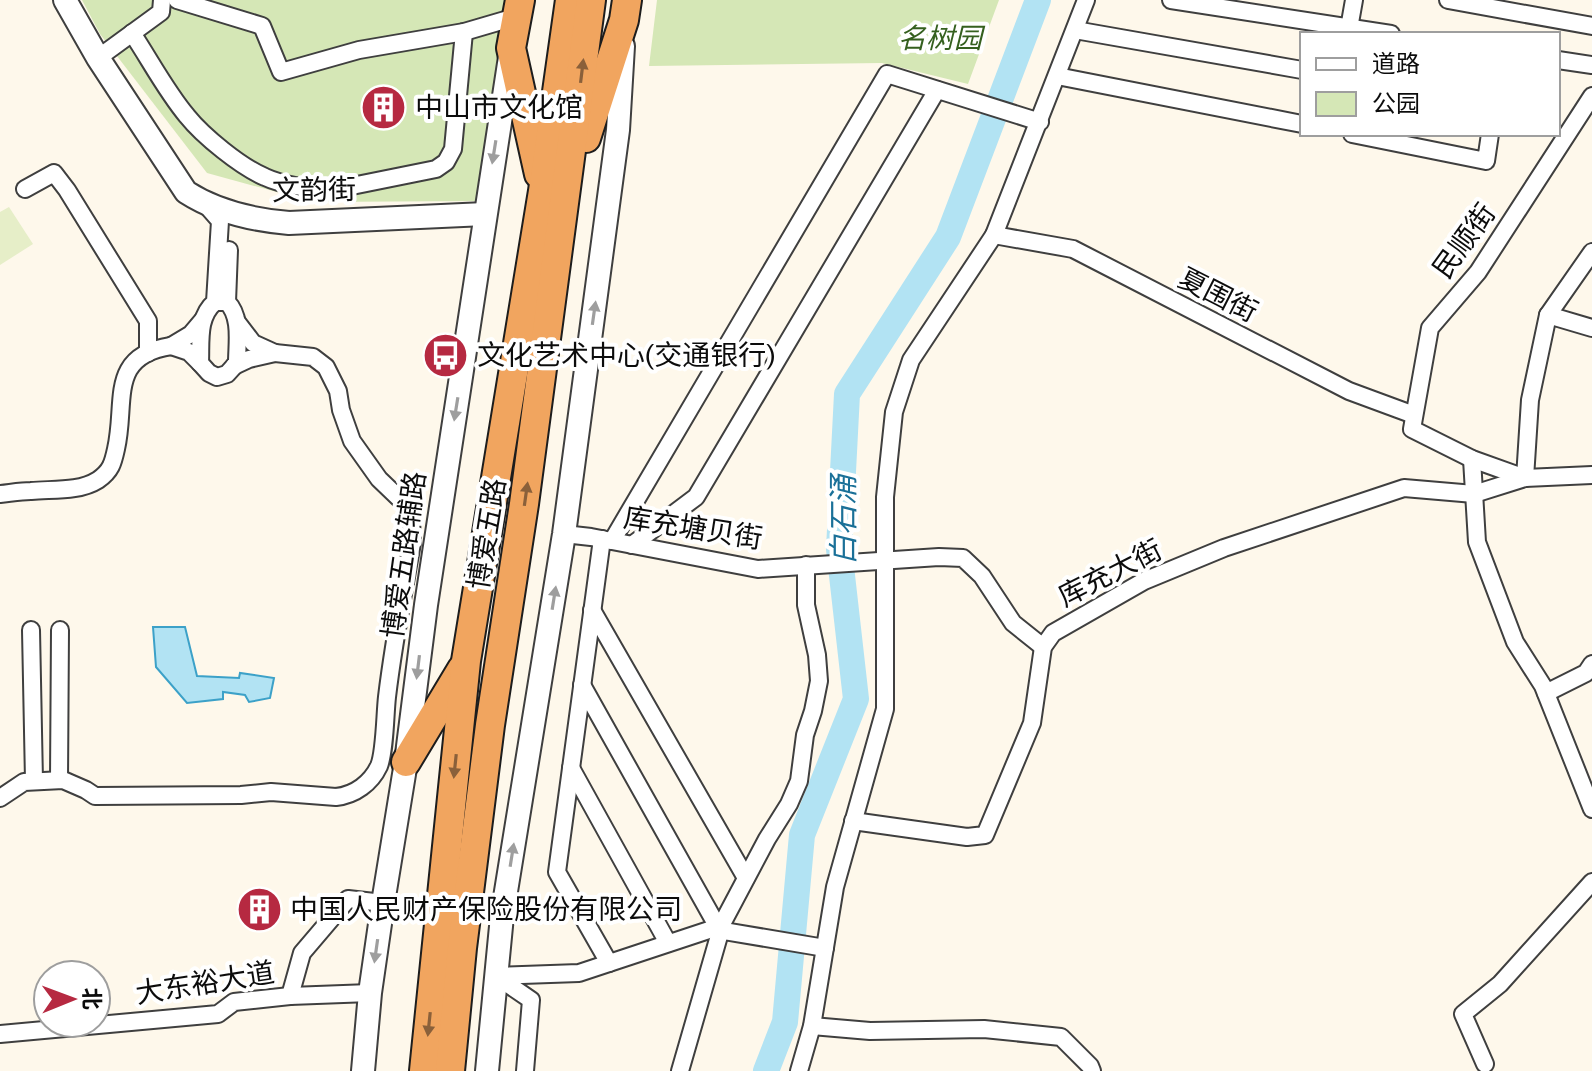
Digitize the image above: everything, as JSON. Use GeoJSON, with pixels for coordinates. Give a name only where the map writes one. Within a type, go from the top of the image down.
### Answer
{"type":"FeatureCollection","features":[{"type":"Feature","properties":{"kind":"highway","name":"博爱五路"},"geometry":{"type":"LineString","coordinates":[[450,1071],[490,725],[524,504],[570,0]]}},
{"type":"Feature","properties":{"kind":"highway","name":"博爱五路"},"geometry":{"type":"LineString","coordinates":[[424,1071],[466,661],[591,0]]}},
{"type":"Feature","properties":{"kind":"highway"},"geometry":{"type":"LineString","coordinates":[[519,9],[511,48],[554,197]]}},
{"type":"Feature","properties":{"kind":"highway"},"geometry":{"type":"LineString","coordinates":[[554,197],[626,10]]}},
{"type":"Feature","properties":{"kind":"highway"},"geometry":{"type":"LineString","coordinates":[[406,762],[466,661]]}},
{"type":"Feature","properties":{"kind":"street","name":"文韵街"},"geometry":{"type":"LineString","coordinates":[[65,0],[98,58],[186,192],[205,204],[258,220],[289,223],[485,214]]}},
{"type":"Feature","properties":{"kind":"street"},"geometry":{"type":"LineString","coordinates":[[98,58],[161,12],[162,0]]}},
{"type":"Feature","properties":{"kind":"street"},"geometry":{"type":"LineString","coordinates":[[177,0],[262,26],[281,72],[359,50],[464,32],[505,20],[519,9]]}},
{"type":"Feature","properties":{"kind":"street"},"geometry":{"type":"LineString","coordinates":[[799,1071],[812,1026],[835,887],[885,709],[885,497],[894,412],[911,360],[994,235],[1032,120],[1057,76],[1086,0]]}},
{"type":"Feature","properties":{"kind":"street"},"geometry":{"type":"LineString","coordinates":[[1171,0],[1349,31],[1354,0]]}},
{"type":"Feature","properties":{"kind":"street"},"geometry":{"type":"LineString","coordinates":[[1448,0],[1592,26]]}},
{"type":"Feature","properties":{"kind":"street"},"geometry":{"type":"LineString","coordinates":[[487,1071],[502,916],[564,534],[618,130],[626,10]]}},
{"type":"Feature","properties":{"kind":"street"},"geometry":{"type":"LineString","coordinates":[[1075,30],[1300,70]]}},
{"type":"Feature","properties":{"kind":"street"},"geometry":{"type":"LineString","coordinates":[[132,33],[198,129],[265,177],[319,190],[332,190],[436,169],[446,162],[453,149],[464,32]]}},
{"type":"Feature","properties":{"kind":"street","name":"博爱五路辅路"},"geometry":{"type":"LineString","coordinates":[[363,1071],[370,993],[406,762],[426,605],[511,48]]}},
{"type":"Feature","properties":{"kind":"street"},"geometry":{"type":"LineString","coordinates":[[1560,60],[1592,65]]}},
{"type":"Feature","properties":{"kind":"street"},"geometry":{"type":"LineString","coordinates":[[609,963],[557,872],[592,610],[607,540],[887,74],[1032,120]]}},
{"type":"Feature","properties":{"kind":"street"},"geometry":{"type":"LineString","coordinates":[[1057,76],[1300,124]]}},
{"type":"Feature","properties":{"kind":"street"},"geometry":{"type":"LineString","coordinates":[[632,545],[696,497],[937,90]]}},
{"type":"Feature","properties":{"kind":"street","name":"民顺街"},"geometry":{"type":"LineString","coordinates":[[1413,422],[1430,328],[1478,272],[1592,96]]}},
{"type":"Feature","properties":{"kind":"street"},"geometry":{"type":"LineString","coordinates":[[1560,116],[1577,119]]}},
{"type":"Feature","properties":{"kind":"street"},"geometry":{"type":"LineString","coordinates":[[1362,136],[1486,161],[1490,136]]}},
{"type":"Feature","properties":{"kind":"street"},"geometry":{"type":"LineString","coordinates":[[25,189],[54,173],[67,190],[148,321],[148,353]]}},
{"type":"Feature","properties":{"kind":"street"},"geometry":{"type":"LineString","coordinates":[[205,204],[220,221],[221,302]]}},
{"type":"Feature","properties":{"kind":"street"},"geometry":{"type":"LineString","coordinates":[[221,302],[230,224],[242,216]]}},
{"type":"Feature","properties":{"kind":"street","name":"夏围街"},"geometry":{"type":"LineString","coordinates":[[994,235],[1073,249],[1413,422]]}},
{"type":"Feature","properties":{"kind":"street"},"geometry":{"type":"LineString","coordinates":[[1525,478],[1530,400],[1548,315],[1586,271],[1592,252]]}},
{"type":"Feature","properties":{"kind":"street"},"geometry":{"type":"LineString","coordinates":[[171,346],[189,352],[209,373],[217,377],[227,374],[237,363],[237,317],[232,307],[221,302],[206,309],[202,321],[200,363]]}},
{"type":"Feature","properties":{"kind":"street"},"geometry":{"type":"LineString","coordinates":[[1548,315],[1592,328]]}},
{"type":"Feature","properties":{"kind":"street"},"geometry":{"type":"LineString","coordinates":[[0,494],[74,489],[98,481],[112,467],[120,433],[122,385],[128,368],[157,348],[171,346],[191,334],[202,321]]}},
{"type":"Feature","properties":{"kind":"street"},"geometry":{"type":"LineString","coordinates":[[0,798],[24,782],[59,780],[95,796],[271,792],[336,797],[361,789],[380,764],[387,696],[412,543],[411,518],[404,503],[379,479],[352,441],[338,391],[326,367],[313,357],[275,353],[253,343],[237,322]]}},
{"type":"Feature","properties":{"kind":"street"},"geometry":{"type":"LineString","coordinates":[[234,366],[275,353]]}},
{"type":"Feature","properties":{"kind":"street","name":"库充大街"},"geometry":{"type":"LineString","coordinates":[[1413,422],[1472,459],[1525,478]]}},
{"type":"Feature","properties":{"kind":"street"},"geometry":{"type":"LineString","coordinates":[[1472,459],[1477,542],[1515,642],[1546,693],[1592,809]]}},
{"type":"Feature","properties":{"kind":"street","name":"库充大街"},"geometry":{"type":"LineString","coordinates":[[853,821],[967,837],[985,835],[1032,723],[1043,647],[1053,633],[1144,581],[1224,548],[1404,488],[1474,494],[1525,478],[1592,475]]}},
{"type":"Feature","properties":{"kind":"street","name":"库充塘贝街"},"geometry":{"type":"LineString","coordinates":[[564,534],[758,569],[963,558],[982,576],[1013,623],[1043,647]]}},
{"type":"Feature","properties":{"kind":"street"},"geometry":{"type":"LineString","coordinates":[[680,1071],[720,931],[799,781],[805,735],[819,681],[817,655],[806,605],[810,565]]}},
{"type":"Feature","properties":{"kind":"street"},"geometry":{"type":"LineString","coordinates":[[592,610],[746,878]]}},
{"type":"Feature","properties":{"kind":"street"},"geometry":{"type":"LineString","coordinates":[[31,630],[34,781]]}},
{"type":"Feature","properties":{"kind":"street"},"geometry":{"type":"LineString","coordinates":[[59,780],[60,630]]}},
{"type":"Feature","properties":{"kind":"street"},"geometry":{"type":"LineString","coordinates":[[1546,693],[1586,673],[1592,664]]}},
{"type":"Feature","properties":{"kind":"street"},"geometry":{"type":"LineString","coordinates":[[582,685],[720,931]]}},
{"type":"Feature","properties":{"kind":"street"},"geometry":{"type":"LineString","coordinates":[[571,768],[668,943]]}},
{"type":"Feature","properties":{"kind":"street"},"geometry":{"type":"LineString","coordinates":[[1485,1064],[1463,1014],[1500,984],[1592,882]]}},
{"type":"Feature","properties":{"kind":"street"},"geometry":{"type":"LineString","coordinates":[[290,996],[302,953],[348,899],[383,903]]}},
{"type":"Feature","properties":{"kind":"street"},"geometry":{"type":"LineString","coordinates":[[496,976],[579,973],[712,929],[825,948]]}},
{"type":"Feature","properties":{"kind":"street"},"geometry":{"type":"LineString","coordinates":[[496,976],[531,1000],[525,1071]]}},
{"type":"Feature","properties":{"kind":"street","name":"大东裕大道"},"geometry":{"type":"LineString","coordinates":[[0,1034],[218,1014],[234,1002],[370,993]]}},
{"type":"Feature","properties":{"kind":"street"},"geometry":{"type":"LineString","coordinates":[[812,1026],[870,1031],[984,1029],[1061,1037],[1092,1071]]}},
{"type":"Feature","properties":{"kind":"green space"},"geometry":{"type":"Polygon","coordinates":[[[82,0],[508,0],[478,201],[313,202],[207,173],[100,34],[82,0]]]}},
{"type":"Feature","properties":{"kind":"green space","name":"名树园"},"geometry":{"type":"Polygon","coordinates":[[[657,0],[999,0],[968,84],[882,63],[649,66],[657,0]]]}},
{"type":"Feature","properties":{"kind":"green space"},"geometry":{"type":"Polygon","coordinates":[[[9,207],[33,244],[0,265],[0,212],[9,207]]]}},
{"type":"Feature","properties":{"kind":"water"},"geometry":{"type":"Polygon","coordinates":[[[153,627],[185,627],[197,676],[239,678],[240,673],[274,678],[270,698],[249,702],[245,695],[223,692],[223,699],[187,703],[156,667],[153,627]]]}},
{"type":"Feature","properties":{"kind":"waterway","name":"白石涌"},"geometry":{"type":"LineString","coordinates":[[766,1071],[785,1022],[802,835],[856,699],[839,549],[847,394],[948,237],[1038,0]]}},
{"type":"Feature","properties":{"kind":"place","name":"中山市文化馆"},"geometry":{"type":"Point","coordinates":[384,107]}},
{"type":"Feature","properties":{"kind":"place","name":"文化艺术中心(交通银行)"},"geometry":{"type":"Point","coordinates":[446,355]}},
{"type":"Feature","properties":{"kind":"place","name":"中国人民财产保险股份有限公司"},"geometry":{"type":"Point","coordinates":[259,909]}}]}
